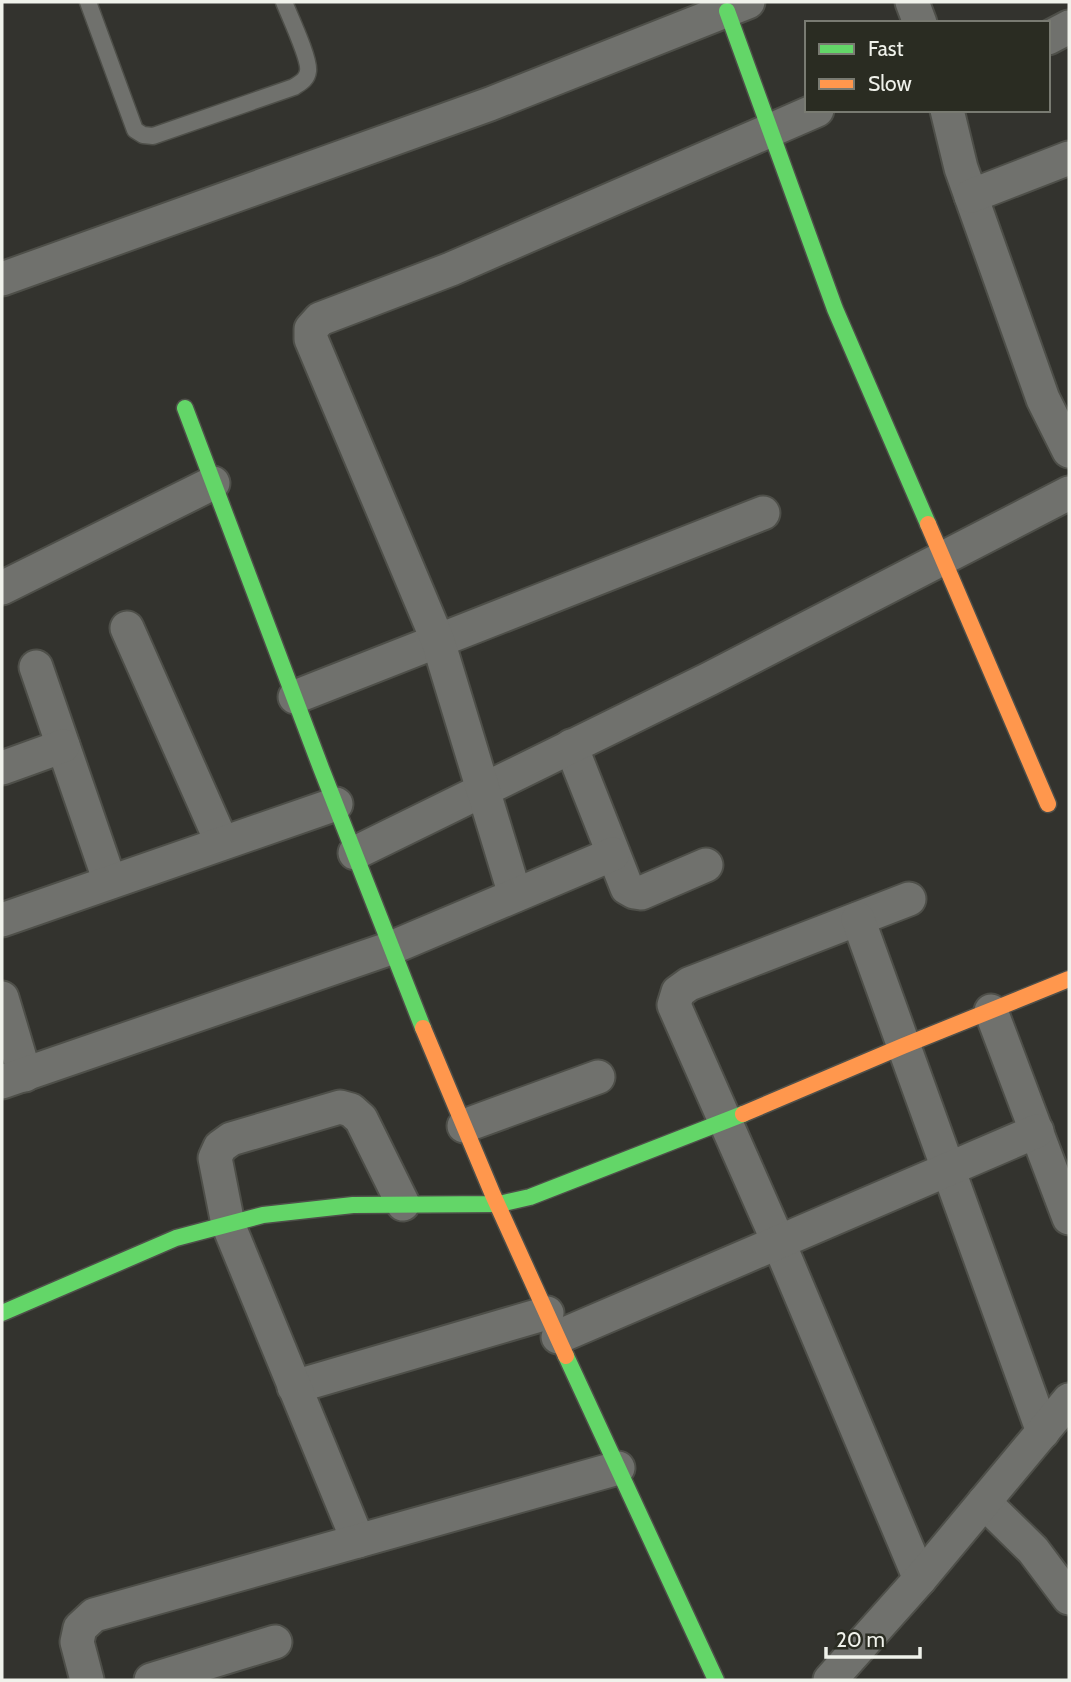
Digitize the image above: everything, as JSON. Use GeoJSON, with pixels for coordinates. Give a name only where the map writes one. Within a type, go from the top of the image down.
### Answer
{"type":"FeatureCollection","features":[{"type":"Feature","properties":{"kind":"street"},"geometry":{"type":"LineString","coordinates":[[912,2],[919,21]]}},
{"type":"Feature","properties":{"kind":"street"},"geometry":{"type":"LineString","coordinates":[[2,279],[491,104],[738,7],[769,130],[835,309],[1048,804]]}},
{"type":"Feature","properties":{"kind":"street"},"geometry":{"type":"LineString","coordinates":[[1050,37],[1069,27]]}},
{"type":"Feature","properties":{"kind":"street"},"geometry":{"type":"LineString","coordinates":[[515,895],[438,641],[311,339],[311,329],[320,319],[451,269],[812,112]]}},
{"type":"Feature","properties":{"kind":"street"},"geometry":{"type":"LineString","coordinates":[[947,112],[961,168],[1043,399],[1069,451]]}},
{"type":"Feature","properties":{"kind":"street"},"geometry":{"type":"LineString","coordinates":[[971,196],[1069,158]]}},
{"type":"Feature","properties":{"kind":"street"},"geometry":{"type":"LineString","coordinates":[[185,408],[391,948],[464,1126],[552,1325],[716,1680]]}},
{"type":"Feature","properties":{"kind":"street"},"geometry":{"type":"LineString","coordinates":[[2,588],[214,483]]}},
{"type":"Feature","properties":{"kind":"street"},"geometry":{"type":"LineString","coordinates":[[355,853],[571,747],[1069,493]]}},
{"type":"Feature","properties":{"kind":"street"},"geometry":{"type":"LineString","coordinates":[[295,697],[763,513]]}},
{"type":"Feature","properties":{"kind":"street"},"geometry":{"type":"LineString","coordinates":[[127,628],[222,843]]}},
{"type":"Feature","properties":{"kind":"street"},"geometry":{"type":"LineString","coordinates":[[36,667],[110,882]]}},
{"type":"Feature","properties":{"kind":"street"},"geometry":{"type":"LineString","coordinates":[[2,768],[63,746]]}},
{"type":"Feature","properties":{"kind":"street"},"geometry":{"type":"LineString","coordinates":[[571,747],[627,888],[641,893],[706,866]]}},
{"type":"Feature","properties":{"kind":"street"},"geometry":{"type":"LineString","coordinates":[[2,920],[336,804]]}},
{"type":"Feature","properties":{"kind":"street"},"geometry":{"type":"LineString","coordinates":[[2,998],[13,1078],[391,948],[613,854]]}},
{"type":"Feature","properties":{"kind":"street"},"geometry":{"type":"LineString","coordinates":[[909,899],[689,984],[678,992],[674,1005],[778,1241],[920,1578]]}},
{"type":"Feature","properties":{"kind":"street"},"geometry":{"type":"LineString","coordinates":[[858,919],[1042,1432]]}},
{"type":"Feature","properties":{"kind":"street"},"geometry":{"type":"LineString","coordinates":[[2,1312],[176,1238],[263,1215],[353,1205],[499,1205],[530,1197],[725,1122],[1069,979]]}},
{"type":"Feature","properties":{"kind":"street"},"geometry":{"type":"LineString","coordinates":[[992,1011],[1069,1218]]}},
{"type":"Feature","properties":{"kind":"street"},"geometry":{"type":"LineString","coordinates":[[464,1126],[598,1077]]}},
{"type":"Feature","properties":{"kind":"street"},"geometry":{"type":"LineString","coordinates":[[358,1541],[228,1224],[215,1158],[220,1147],[231,1139],[340,1107],[351,1110],[361,1119],[403,1204]]}},
{"type":"Feature","properties":{"kind":"street"},"geometry":{"type":"LineString","coordinates":[[294,1387],[552,1325],[778,1241],[1037,1131]]}},
{"type":"Feature","properties":{"kind":"street"},"geometry":{"type":"LineString","coordinates":[[830,1680],[920,1578],[1069,1400]]}},
{"type":"Feature","properties":{"kind":"street"},"geometry":{"type":"LineString","coordinates":[[87,1680],[77,1642],[79,1628],[94,1615],[618,1468]]}},
{"type":"Feature","properties":{"kind":"street"},"geometry":{"type":"LineString","coordinates":[[984,1502],[1033,1550],[1069,1598]]}},
{"type":"Feature","properties":{"kind":"street"},"geometry":{"type":"LineString","coordinates":[[151,1680],[275,1642]]}},
{"type":"Feature","properties":{"kind":"lane"},"geometry":{"type":"LineString","coordinates":[[88,2],[135,130],[143,135],[153,136],[304,81],[309,71],[307,59],[284,2]]}},
{"type":"Feature","properties":{"kind":"traffic: fast"},"geometry":{"type":"LineString","coordinates":[[727,11],[835,309],[928,524]]}},
{"type":"Feature","properties":{"kind":"traffic: fast"},"geometry":{"type":"LineString","coordinates":[[185,408],[423,1028]]}},
{"type":"Feature","properties":{"kind":"traffic: fast"},"geometry":{"type":"LineString","coordinates":[[2,1313],[176,1238],[263,1215],[353,1205],[499,1204],[530,1197],[743,1114]]}},
{"type":"Feature","properties":{"kind":"traffic: fast"},"geometry":{"type":"LineString","coordinates":[[566,1356],[716,1680]]}},
{"type":"Feature","properties":{"kind":"traffic: slow"},"geometry":{"type":"LineString","coordinates":[[928,524],[1048,804]]}},
{"type":"Feature","properties":{"kind":"traffic: slow"},"geometry":{"type":"LineString","coordinates":[[743,1114],[1069,979]]}},
{"type":"Feature","properties":{"kind":"traffic: slow"},"geometry":{"type":"LineString","coordinates":[[423,1028],[493,1195],[566,1356]]}}]}
